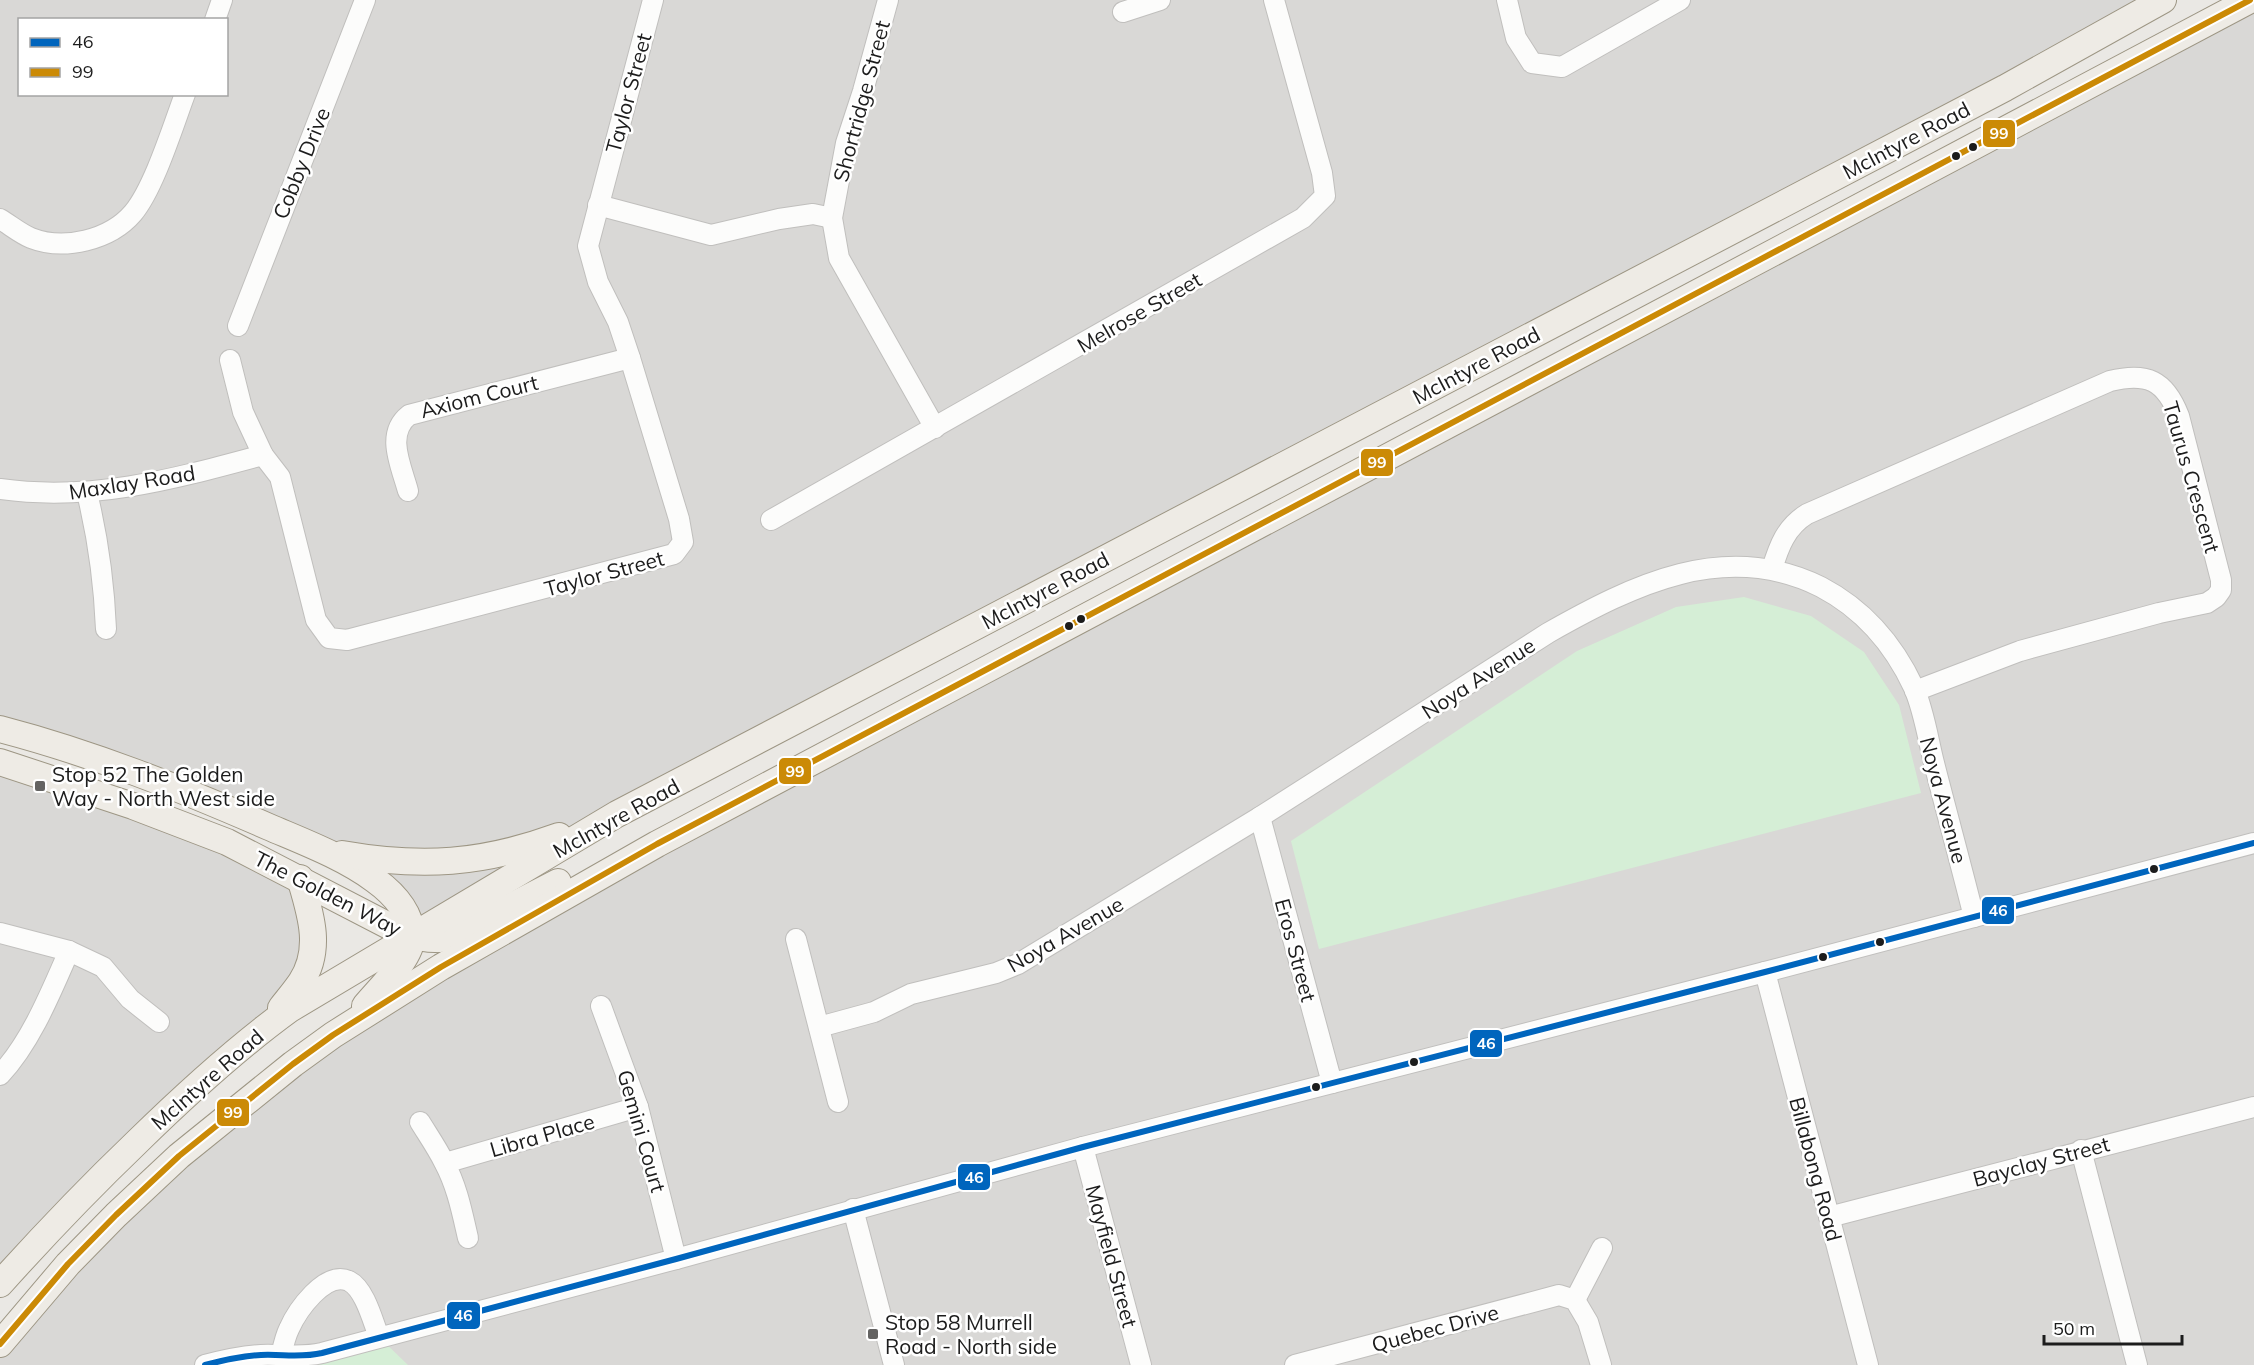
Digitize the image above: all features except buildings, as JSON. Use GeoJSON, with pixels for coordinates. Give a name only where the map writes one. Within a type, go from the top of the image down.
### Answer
{"type":"FeatureCollection","features":[{"type":"Feature","properties":{"kind":"main road","name":"McIntyre Road"},"geometry":{"type":"LineString","coordinates":[[0,1344],[68,1264],[180,1156],[293,1064],[350,1024],[441,967],[657,844],[2250,0]]}},
{"type":"Feature","properties":{"kind":"main road","name":"McIntyre Road"},"geometry":{"type":"LineString","coordinates":[[0,1284],[79,1197],[187,1093],[269,1024],[617,814],[1984,99],[2161,1]]}},
{"type":"Feature","properties":{"kind":"main road"},"geometry":{"type":"LineString","coordinates":[[2223,14],[2254,11]]}},
{"type":"Feature","properties":{"kind":"main road","name":"The Golden Way"},"geometry":{"type":"LineString","coordinates":[[0,729],[106,762],[207,800],[324,851],[374,879],[390,893],[409,919],[412,936]]}},
{"type":"Feature","properties":{"kind":"main road","name":"The Golden Way"},"geometry":{"type":"LineString","coordinates":[[0,762],[181,823],[227,842],[412,936]]}},
{"type":"Feature","properties":{"kind":"main road"},"geometry":{"type":"LineString","coordinates":[[324,851],[414,863],[486,858],[524,849],[617,814]]}},
{"type":"Feature","properties":{"kind":"main road"},"geometry":{"type":"LineString","coordinates":[[350,1024],[399,965],[410,946],[412,936],[442,940],[454,936],[595,862],[657,844]]}},
{"type":"Feature","properties":{"kind":"main road"},"geometry":{"type":"LineString","coordinates":[[269,1024],[302,981],[313,953],[314,933],[300,878]]}},
{"type":"Feature","properties":{"kind":"street"},"geometry":{"type":"LineString","coordinates":[[215,18],[222,0]]}},
{"type":"Feature","properties":{"kind":"street","name":"Cobby Drive"},"geometry":{"type":"LineString","coordinates":[[238,326],[365,0]]}},
{"type":"Feature","properties":{"kind":"street","name":"Taylor Street"},"geometry":{"type":"LineString","coordinates":[[230,360],[243,412],[262,455],[280,477],[316,620],[329,638],[347,640],[674,554],[683,542],[679,519],[618,322],[598,282],[588,246],[653,0]]}},
{"type":"Feature","properties":{"kind":"street","name":"Shortridge Street"},"geometry":{"type":"LineString","coordinates":[[888,0],[863,91],[846,142],[832,218],[839,258],[935,428]]}},
{"type":"Feature","properties":{"kind":"street"},"geometry":{"type":"LineString","coordinates":[[1123,12],[1160,0]]}},
{"type":"Feature","properties":{"kind":"street","name":"Melrose Street"},"geometry":{"type":"LineString","coordinates":[[771,520],[1303,218],[1325,196],[1322,173],[1274,0]]}},
{"type":"Feature","properties":{"kind":"street"},"geometry":{"type":"LineString","coordinates":[[1507,0],[1516,38],[1532,63],[1562,67],[1680,0]]}},
{"type":"Feature","properties":{"kind":"street"},"geometry":{"type":"LineString","coordinates":[[0,219],[31,238],[57,243],[105,235],[133,213],[149,186],[184,96]]}},
{"type":"Feature","properties":{"kind":"street"},"geometry":{"type":"LineString","coordinates":[[598,205],[711,236],[779,219],[813,214],[832,218]]}},
{"type":"Feature","properties":{"kind":"street","name":"Axiom Court"},"geometry":{"type":"LineString","coordinates":[[408,491],[395,446],[398,427],[409,415],[630,358]]}},
{"type":"Feature","properties":{"kind":"street","name":"Taurus Crescent"},"geometry":{"type":"LineString","coordinates":[[1772,569],[1784,537],[1797,520],[1807,514],[2110,381],[2133,377],[2144,378],[2165,389],[2179,416],[2222,580],[2221,590],[2216,597],[2196,607],[2159,613],[2012,653],[1915,691]]}},
{"type":"Feature","properties":{"kind":"street","name":"Maxlay Road"},"geometry":{"type":"LineString","coordinates":[[0,489],[33,494],[87,493],[174,479],[262,455]]}},
{"type":"Feature","properties":{"kind":"street"},"geometry":{"type":"LineString","coordinates":[[87,493],[98,538],[104,584],[106,629]]}},
{"type":"Feature","properties":{"kind":"street","name":"Noya Avenue"},"geometry":{"type":"LineString","coordinates":[[819,1027],[874,1012],[911,994],[996,973],[1018,964],[1260,816],[1548,633],[1592,608],[1648,583],[1688,572],[1726,566],[1772,569],[1802,578],[1839,597],[1858,610],[1890,647],[1915,691],[1974,917]]}},
{"type":"Feature","properties":{"kind":"street","name":"Eros Street"},"geometry":{"type":"LineString","coordinates":[[1260,816],[1332,1083]]}},
{"type":"Feature","properties":{"kind":"street"},"geometry":{"type":"LineString","coordinates":[[205,1365],[234,1358],[306,1357],[676,1259],[1083,1147],[1766,972],[2254,843]]}},
{"type":"Feature","properties":{"kind":"street"},"geometry":{"type":"LineString","coordinates":[[0,933],[69,951],[103,967],[130,999],[159,1022]]}},
{"type":"Feature","properties":{"kind":"street"},"geometry":{"type":"LineString","coordinates":[[796,939],[838,1102]]}},
{"type":"Feature","properties":{"kind":"street"},"geometry":{"type":"LineString","coordinates":[[0,1075],[9,1065],[44,1009],[69,951]]}},
{"type":"Feature","properties":{"kind":"street","name":"Billabong Road"},"geometry":{"type":"LineString","coordinates":[[1766,972],[1868,1365]]}},
{"type":"Feature","properties":{"kind":"street","name":"Gemini Court"},"geometry":{"type":"LineString","coordinates":[[601,1006],[638,1107],[676,1259]]}},
{"type":"Feature","properties":{"kind":"street","name":"Libra Place"},"geometry":{"type":"LineString","coordinates":[[445,1163],[638,1107]]}},
{"type":"Feature","properties":{"kind":"street","name":"Bayclay Street"},"geometry":{"type":"LineString","coordinates":[[1829,1217],[2254,1107]]}},
{"type":"Feature","properties":{"kind":"street"},"geometry":{"type":"LineString","coordinates":[[420,1122],[445,1163],[458,1193],[468,1238]]}},
{"type":"Feature","properties":{"kind":"street","name":"Mayfield Street"},"geometry":{"type":"LineString","coordinates":[[1083,1147],[1141,1365]]}},
{"type":"Feature","properties":{"kind":"street"},"geometry":{"type":"LineString","coordinates":[[2081,1150],[2137,1365]]}},
{"type":"Feature","properties":{"kind":"street"},"geometry":{"type":"LineString","coordinates":[[853,1209],[894,1365]]}},
{"type":"Feature","properties":{"kind":"street"},"geometry":{"type":"LineString","coordinates":[[1601,1365],[1588,1322],[1575,1300],[1602,1248]]}},
{"type":"Feature","properties":{"kind":"street"},"geometry":{"type":"LineString","coordinates":[[281,1356],[288,1330],[312,1295],[321,1286],[340,1279],[349,1281],[357,1288],[365,1301],[379,1337]]}},
{"type":"Feature","properties":{"kind":"street","name":"Quebec Drive"},"geometry":{"type":"LineString","coordinates":[[1295,1365],[1559,1295],[1575,1300]]}},
{"type":"Feature","properties":{"kind":"shaded area"},"geometry":{"type":"Polygon","coordinates":[[[0,0],[2163,0],[412,936],[374,879],[0,729],[0,0]]]}},
{"type":"Feature","properties":{"kind":"shaded area"},"geometry":{"type":"Polygon","coordinates":[[[2254,0],[2254,1365],[0,1365],[0,1344],[179,1156],[441,967],[2254,0]]]}},
{"type":"Feature","properties":{"kind":"shaded area"},"geometry":{"type":"Polygon","coordinates":[[[0,762],[300,878],[302,981],[0,1284],[0,762]]]}},
{"type":"Feature","properties":{"kind":"green space"},"geometry":{"type":"Polygon","coordinates":[[[1744,597],[1811,616],[1864,652],[1899,705],[1921,793],[1319,949],[1291,841],[1577,651],[1676,607],[1744,597]]]}},
{"type":"Feature","properties":{"kind":"green space"},"geometry":{"type":"Polygon","coordinates":[[[379,1337],[408,1365],[205,1365],[379,1337]]]}},
{"type":"Feature","properties":{"kind":"transit line","name":"99"},"geometry":{"type":"LineString","coordinates":[[0,1344],[68,1264],[179,1156],[293,1064],[333,1035],[441,967],[657,844],[2250,0]]}},
{"type":"Feature","properties":{"kind":"transit line","name":"46"},"geometry":{"type":"LineString","coordinates":[[205,1365],[233,1358],[322,1353],[1083,1147],[1765,972],[2254,843]]}},
{"type":"Feature","properties":{"kind":"place","name":"Stop 52 The Golden Way - North West side"},"geometry":{"type":"Point","coordinates":[40,786]}},
{"type":"Feature","properties":{"kind":"place","name":"Stop 58 Murrell Road - North side"},"geometry":{"type":"Point","coordinates":[873,1334]}}]}
